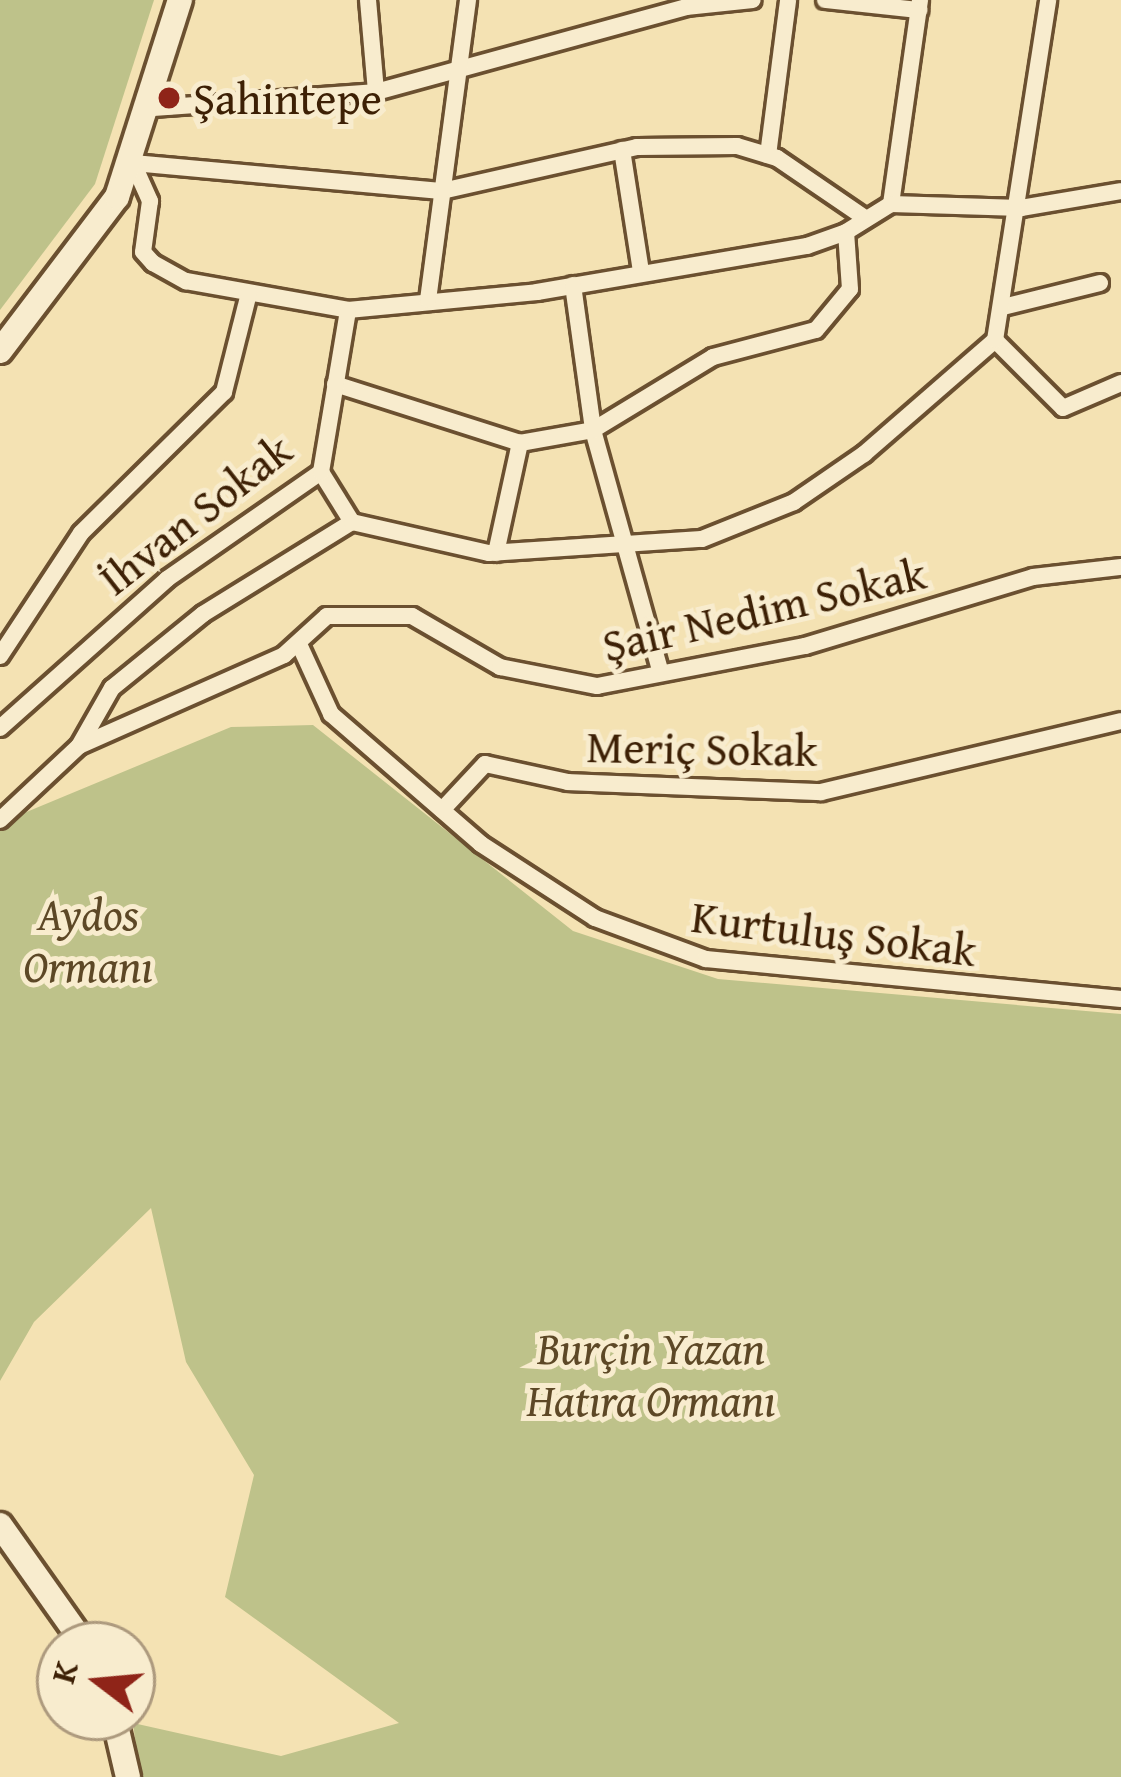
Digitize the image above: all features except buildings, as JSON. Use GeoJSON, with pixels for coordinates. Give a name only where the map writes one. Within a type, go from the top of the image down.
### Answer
{"type":"FeatureCollection","features":[{"type":"Feature","properties":{"kind":"street"},"geometry":{"type":"LineString","coordinates":[[145,107],[164,0]]}},
{"type":"Feature","properties":{"kind":"street"},"geometry":{"type":"LineString","coordinates":[[0,328],[80,232],[126,161],[180,0]]}},
{"type":"Feature","properties":{"kind":"street"},"geometry":{"type":"LineString","coordinates":[[368,0],[376,92]]}},
{"type":"Feature","properties":{"kind":"street"},"geometry":{"type":"LineString","coordinates":[[428,300],[468,0]]}},
{"type":"Feature","properties":{"kind":"street"},"geometry":{"type":"LineString","coordinates":[[145,107],[376,92],[457,76],[663,7],[753,0]]}},
{"type":"Feature","properties":{"kind":"street"},"geometry":{"type":"LineString","coordinates":[[768,155],[788,0]]}},
{"type":"Feature","properties":{"kind":"street"},"geometry":{"type":"LineString","coordinates":[[825,0],[920,5],[892,204]]}},
{"type":"Feature","properties":{"kind":"street"},"geometry":{"type":"LineString","coordinates":[[321,472],[352,522],[496,553],[620,549],[702,539],[794,502],[995,340],[1021,208],[1019,130],[1048,0]]}},
{"type":"Feature","properties":{"kind":"street"},"geometry":{"type":"LineString","coordinates":[[126,161],[441,191],[622,149],[768,155],[865,218]]}},
{"type":"Feature","properties":{"kind":"street"},"geometry":{"type":"LineString","coordinates":[[622,149],[641,272]]}},
{"type":"Feature","properties":{"kind":"street"},"geometry":{"type":"LineString","coordinates":[[126,161],[150,202],[143,253],[186,280],[348,310],[574,285],[641,272],[846,232],[892,204],[1021,208],[1121,190]]}},
{"type":"Feature","properties":{"kind":"street"},"geometry":{"type":"LineString","coordinates":[[0,351],[126,161]]}},
{"type":"Feature","properties":{"kind":"street"},"geometry":{"type":"LineString","coordinates":[[335,385],[520,443],[593,430],[713,357],[816,330],[850,289],[846,232]]}},
{"type":"Feature","properties":{"kind":"street"},"geometry":{"type":"LineString","coordinates":[[1003,308],[1100,283]]}},
{"type":"Feature","properties":{"kind":"street"},"geometry":{"type":"LineString","coordinates":[[574,285],[593,430],[620,549],[661,673]]}},
{"type":"Feature","properties":{"kind":"street"},"geometry":{"type":"LineString","coordinates":[[0,656],[81,533],[224,392],[249,293]]}},
{"type":"Feature","properties":{"kind":"street","name":"İhvan Sokak"},"geometry":{"type":"LineString","coordinates":[[0,728],[167,578],[321,472],[348,310]]}},
{"type":"Feature","properties":{"kind":"street"},"geometry":{"type":"LineString","coordinates":[[995,340],[1064,408],[1121,383]]}},
{"type":"Feature","properties":{"kind":"street"},"geometry":{"type":"LineString","coordinates":[[496,553],[520,443]]}},
{"type":"Feature","properties":{"kind":"street"},"geometry":{"type":"LineString","coordinates":[[79,746],[130,674],[352,522]]}},
{"type":"Feature","properties":{"kind":"street","name":"Şair Nedim Sokak"},"geometry":{"type":"LineString","coordinates":[[0,820],[79,746],[299,644],[327,616],[377,608],[536,680],[597,686],[805,646],[1033,578],[1121,567]]}},
{"type":"Feature","properties":{"kind":"street","name":"Kurtuluş Sokak"},"geometry":{"type":"LineString","coordinates":[[299,644],[332,714],[442,810],[595,918],[671,950],[1121,999]]}},
{"type":"Feature","properties":{"kind":"street","name":"Meriç Sokak"},"geometry":{"type":"LineString","coordinates":[[442,810],[484,764],[568,782],[821,792],[1121,722]]}},
{"type":"Feature","properties":{"kind":"street"},"geometry":{"type":"LineString","coordinates":[[0,1525],[68,1621]]}},
{"type":"Feature","properties":{"kind":"street"},"geometry":{"type":"LineString","coordinates":[[120,1741],[128,1777]]}},
{"type":"Feature","properties":{"kind":"green space"},"geometry":{"type":"Polygon","coordinates":[[[0,0],[154,0],[95,184],[0,310],[0,0]]]}},
{"type":"Feature","properties":{"kind":"green space","name":"Burçin Yazan Hatıra Ormanı"},"geometry":{"type":"Polygon","coordinates":[[[313,725],[573,931],[718,979],[1121,1014],[1121,1777],[140,1777],[135,1741],[156,1741],[156,1728],[281,1756],[399,1723],[225,1597],[254,1475],[186,1362],[151,1208],[34,1322],[0,1381],[0,823],[231,727],[313,725]]]}},
{"type":"Feature","properties":{"kind":"place","name":"Şahintepe"},"geometry":{"type":"Point","coordinates":[169,98]}},
{"type":"Feature","properties":{"kind":"park label","name":"Aydos Ormanı"},"geometry":{"type":"Point","coordinates":[88,940]}}]}
